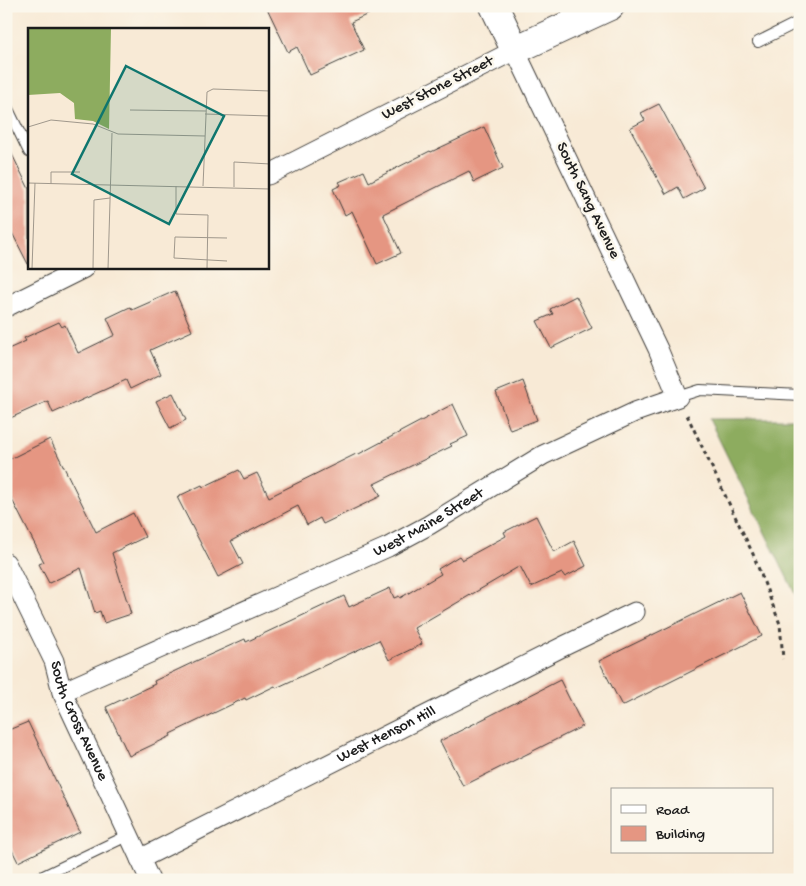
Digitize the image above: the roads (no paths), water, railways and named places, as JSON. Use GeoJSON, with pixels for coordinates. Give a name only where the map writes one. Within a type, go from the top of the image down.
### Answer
{"type":"FeatureCollection","features":[{"type":"Feature","properties":{"kind":"street","name":"South Sang Avenue"},"geometry":{"type":"LineString","coordinates":[[494,6],[658,349],[678,397]]}},
{"type":"Feature","properties":{"kind":"street","name":"West Stone Street"},"geometry":{"type":"LineString","coordinates":[[269,174],[515,50],[610,6]]}},
{"type":"Feature","properties":{"kind":"street"},"geometry":{"type":"LineString","coordinates":[[6,307],[82,269]]}},
{"type":"Feature","properties":{"kind":"street","name":"West Maine Street"},"geometry":{"type":"LineString","coordinates":[[62,692],[388,547],[429,525],[543,455],[634,412],[678,397]]}},
{"type":"Feature","properties":{"kind":"street","name":"South Cross Avenue"},"geometry":{"type":"LineString","coordinates":[[6,563],[54,661],[62,692],[150,880]]}},
{"type":"Feature","properties":{"kind":"street","name":"West Henson Hill"},"geometry":{"type":"LineString","coordinates":[[140,859],[557,649],[635,612]]}},
{"type":"Feature","properties":{"kind":"lane"},"geometry":{"type":"LineString","coordinates":[[758,42],[800,21]]}},
{"type":"Feature","properties":{"kind":"lane"},"geometry":{"type":"LineString","coordinates":[[6,105],[28,150]]}},
{"type":"Feature","properties":{"kind":"lane","name":"West Maine Street"},"geometry":{"type":"LineString","coordinates":[[678,397],[700,390],[800,395]]}},
{"type":"Feature","properties":{"kind":"lane"},"geometry":{"type":"LineString","coordinates":[[35,880],[129,835]]}}]}
